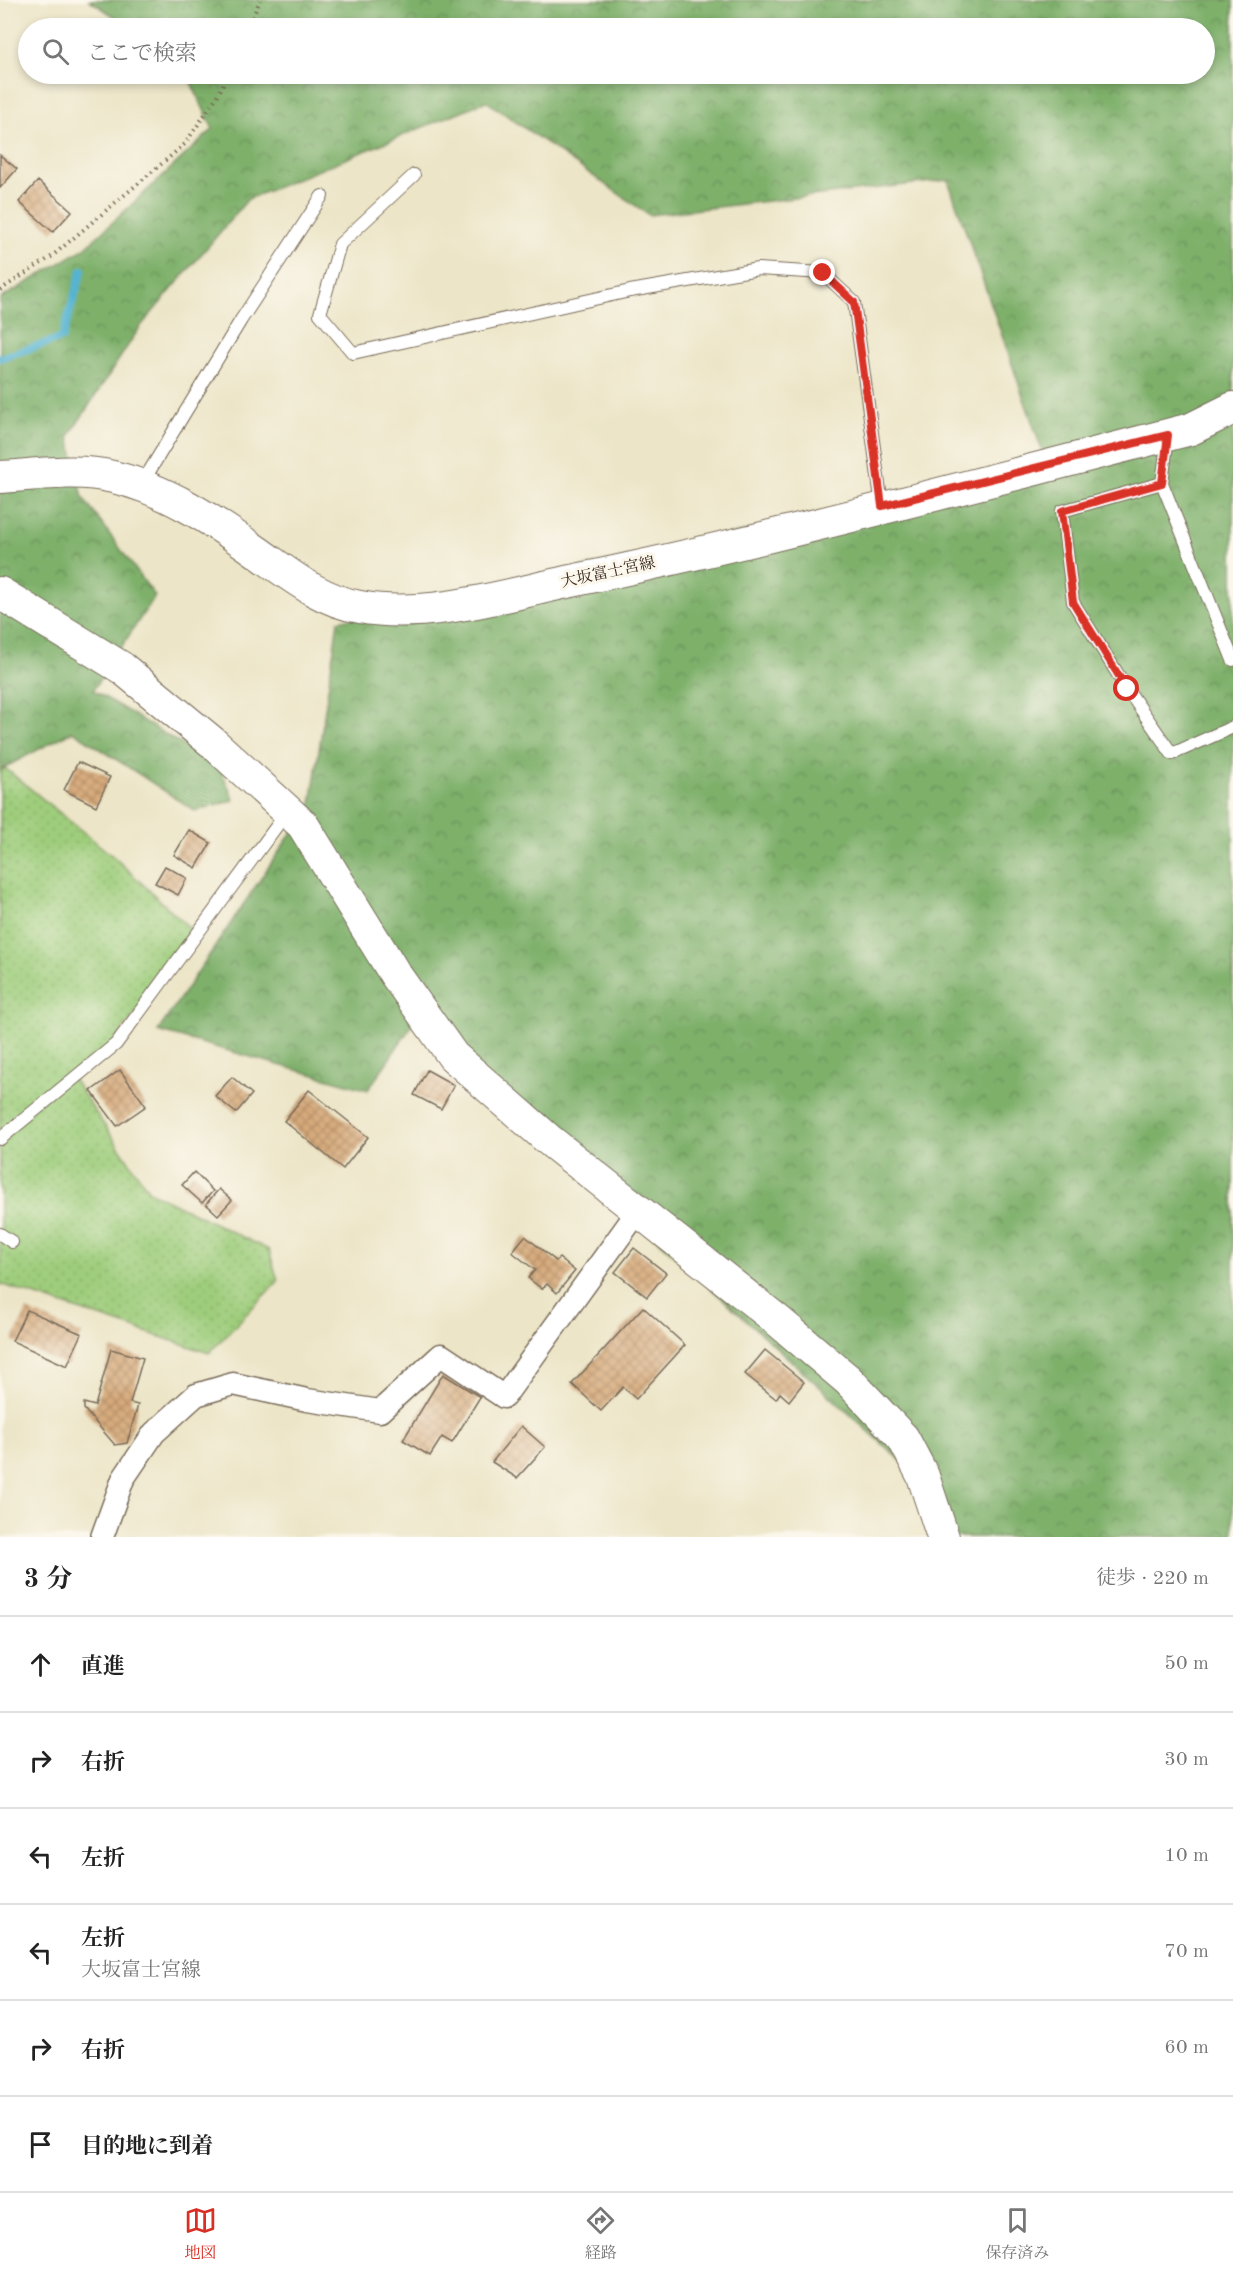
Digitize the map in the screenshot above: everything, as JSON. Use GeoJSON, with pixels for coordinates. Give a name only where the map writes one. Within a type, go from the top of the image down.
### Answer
{"type":"FeatureCollection","features":[{"type":"Feature","properties":{"kind":"street","name":"大坂富士宮線"},"geometry":{"type":"LineString","coordinates":[[0,477],[62,472],[111,476],[161,493],[205,515],[322,597],[360,608],[408,611],[477,601],[657,563],[1191,429],[1233,408]]}},
{"type":"Feature","properties":{"kind":"street"},"geometry":{"type":"LineString","coordinates":[[0,593],[122,668],[212,742],[303,825],[395,974],[453,1056],[549,1140],[777,1320],[848,1380],[903,1438],[923,1476],[944,1537]]}},
{"type":"Feature","properties":{"kind":"street"},"geometry":{"type":"LineString","coordinates":[[102,1537],[123,1479],[154,1433],[196,1395],[233,1384],[307,1400],[380,1411],[441,1355],[504,1396],[638,1211]]}},
{"type":"Feature","properties":{"kind":"lane"},"geometry":{"type":"LineString","coordinates":[[414,175],[340,244],[320,314],[354,353],[630,291],[758,269],[823,273],[854,302],[882,506]]}},
{"type":"Feature","properties":{"kind":"lane"},"geometry":{"type":"LineString","coordinates":[[140,486],[242,320],[322,196]]}},
{"type":"Feature","properties":{"kind":"lane"},"geometry":{"type":"LineString","coordinates":[[1168,435],[1162,483],[1233,660]]}},
{"type":"Feature","properties":{"kind":"lane"},"geometry":{"type":"LineString","coordinates":[[1162,483],[1062,511],[1073,602],[1127,689],[1172,754],[1233,727]]}},
{"type":"Feature","properties":{"kind":"lane"},"geometry":{"type":"LineString","coordinates":[[0,1139],[116,1044],[288,811]]}},
{"type":"Feature","properties":{"kind":"lane"},"geometry":{"type":"LineString","coordinates":[[0,1234],[12,1242]]}},
{"type":"Feature","properties":{"kind":"path"},"geometry":{"type":"LineString","coordinates":[[252,18],[260,0]]}},
{"type":"Feature","properties":{"kind":"path"},"geometry":{"type":"LineString","coordinates":[[0,290],[51,257],[185,144],[223,84]]}},
{"type":"Feature","properties":{"kind":"green space"},"geometry":{"type":"Polygon","coordinates":[[[89,0],[1233,0],[1233,1537],[944,1537],[931,1488],[537,1130],[421,1012],[368,1090],[158,1031],[311,804],[338,621],[1047,465],[948,180],[649,215],[486,101],[248,199],[140,327],[69,436],[83,498],[155,596],[93,690],[220,768],[234,800],[195,811],[73,731],[0,770],[0,299],[85,248],[213,129],[192,84],[1215,84],[1215,18],[117,18],[89,0]]]}},
{"type":"Feature","properties":{"kind":"green space"},"geometry":{"type":"Polygon","coordinates":[[[5,768],[115,858],[196,934],[109,1048],[73,1079],[149,1191],[269,1250],[278,1281],[209,1353],[0,1284],[0,770],[5,768]]]}},
{"type":"Feature","properties":{"kind":"building"},"geometry":{"type":"Polygon","coordinates":[[[0,155],[17,169],[0,188],[0,155]]]}},
{"type":"Feature","properties":{"kind":"building"},"geometry":{"type":"Polygon","coordinates":[[[38,181],[72,211],[53,232],[19,202],[38,181]]]}},
{"type":"Feature","properties":{"kind":"building"},"geometry":{"type":"Polygon","coordinates":[[[78,762],[110,777],[96,806],[64,790],[78,762]]]}},
{"type":"Feature","properties":{"kind":"building"},"geometry":{"type":"Polygon","coordinates":[[[189,830],[211,843],[196,868],[174,855],[189,830]]]}},
{"type":"Feature","properties":{"kind":"building"},"geometry":{"type":"Polygon","coordinates":[[[165,866],[187,878],[178,895],[155,883],[165,866]]]}},
{"type":"Feature","properties":{"kind":"building"},"geometry":{"type":"Polygon","coordinates":[[[120,1070],[146,1106],[117,1126],[91,1091],[120,1070]]]}},
{"type":"Feature","properties":{"kind":"building"},"geometry":{"type":"Polygon","coordinates":[[[427,1070],[454,1085],[441,1109],[414,1095],[427,1070]]]}},
{"type":"Feature","properties":{"kind":"building"},"geometry":{"type":"Polygon","coordinates":[[[232,1077],[252,1094],[236,1113],[215,1096],[232,1077]]]}},
{"type":"Feature","properties":{"kind":"building"},"geometry":{"type":"Polygon","coordinates":[[[309,1090],[368,1137],[343,1169],[284,1121],[309,1090]]]}},
{"type":"Feature","properties":{"kind":"building"},"geometry":{"type":"Polygon","coordinates":[[[194,1172],[213,1191],[202,1203],[182,1185],[194,1172]]]}},
{"type":"Feature","properties":{"kind":"building"},"geometry":{"type":"Polygon","coordinates":[[[219,1189],[232,1200],[218,1215],[206,1204],[219,1189]]]}},
{"type":"Feature","properties":{"kind":"building"},"geometry":{"type":"Polygon","coordinates":[[[525,1236],[556,1261],[559,1258],[575,1271],[557,1293],[547,1284],[542,1289],[528,1278],[535,1270],[512,1252],[525,1236]]]}},
{"type":"Feature","properties":{"kind":"building"},"geometry":{"type":"Polygon","coordinates":[[[634,1248],[666,1273],[647,1297],[615,1272],[634,1248]]]}},
{"type":"Feature","properties":{"kind":"building"},"geometry":{"type":"Polygon","coordinates":[[[643,1307],[685,1345],[636,1399],[623,1387],[601,1411],[572,1384],[643,1307]]]}},
{"type":"Feature","properties":{"kind":"building"},"geometry":{"type":"Polygon","coordinates":[[[27,1310],[82,1334],[67,1366],[12,1341],[27,1310]]]}},
{"type":"Feature","properties":{"kind":"building"},"geometry":{"type":"Polygon","coordinates":[[[111,1349],[143,1358],[130,1403],[138,1405],[127,1443],[115,1445],[84,1409],[84,1403],[95,1406],[111,1349]]]}},
{"type":"Feature","properties":{"kind":"building"},"geometry":{"type":"Polygon","coordinates":[[[765,1350],[804,1382],[789,1401],[780,1393],[776,1399],[745,1374],[765,1350]]]}},
{"type":"Feature","properties":{"kind":"building"},"geometry":{"type":"Polygon","coordinates":[[[443,1374],[480,1397],[452,1443],[442,1437],[430,1456],[403,1440],[443,1374]]]}},
{"type":"Feature","properties":{"kind":"building"},"geometry":{"type":"Polygon","coordinates":[[[521,1426],[545,1447],[517,1478],[492,1462],[521,1426]]]}},
{"type":"Feature","properties":{"kind":"waterway"},"geometry":{"type":"LineString","coordinates":[[0,358],[62,338],[82,270]]}},
{"type":"Feature","properties":{"kind":"route"},"geometry":{"type":"LineString","coordinates":[[823,273],[854,302],[882,506],[1168,435],[1162,483],[1062,511],[1073,602],[1127,689]]}}]}
